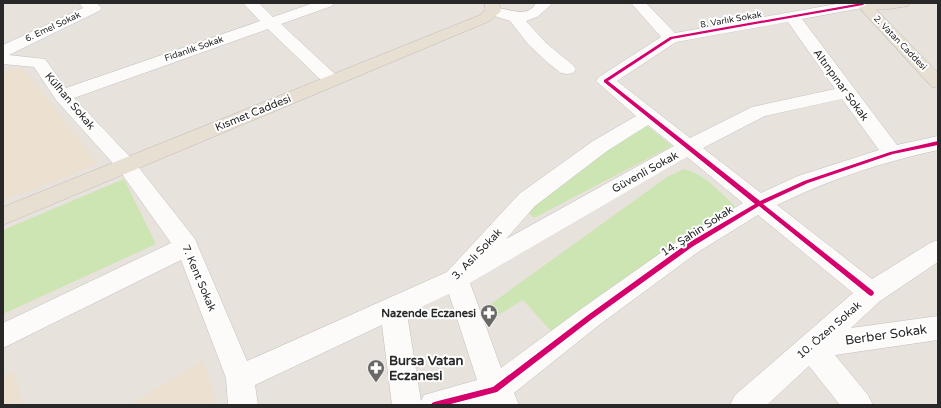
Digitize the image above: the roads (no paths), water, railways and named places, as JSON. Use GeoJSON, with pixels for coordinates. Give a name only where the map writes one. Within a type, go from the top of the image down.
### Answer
{"type":"FeatureCollection","features":[{"type":"Feature","properties":{"kind":"main road","name":"8. Varlık Sokak"},"geometry":{"type":"LineString","coordinates":[[862,3],[889,5],[903,3]]}},
{"type":"Feature","properties":{"kind":"main road","name":"2. Vatan Caddesi"},"geometry":{"type":"LineString","coordinates":[[862,3],[937,81]]}},
{"type":"Feature","properties":{"kind":"main road","name":"Kısmet Caddesi"},"geometry":{"type":"LineString","coordinates":[[3,216],[485,18],[492,7]]}},
{"type":"Feature","properties":{"kind":"street","name":"6. Emel Sokak"},"geometry":{"type":"LineString","coordinates":[[3,51],[94,8],[86,3]]}},
{"type":"Feature","properties":{"kind":"street"},"geometry":{"type":"LineString","coordinates":[[250,3],[332,80]]}},
{"type":"Feature","properties":{"kind":"street","name":"Fidanlık Sokak"},"geometry":{"type":"LineString","coordinates":[[62,96],[326,3]]}},
{"type":"Feature","properties":{"kind":"street"},"geometry":{"type":"LineString","coordinates":[[517,18],[534,14],[544,5],[543,3]]}},
{"type":"Feature","properties":{"kind":"street"},"geometry":{"type":"LineString","coordinates":[[638,3],[671,38],[605,81],[871,293]]}},
{"type":"Feature","properties":{"kind":"street","name":"8. Varlık Sokak"},"geometry":{"type":"LineString","coordinates":[[671,38],[862,3]]}},
{"type":"Feature","properties":{"kind":"street"},"geometry":{"type":"LineString","coordinates":[[492,7],[517,18],[527,34],[547,55],[567,69]]}},
{"type":"Feature","properties":{"kind":"street","name":"Altınpınar Sokak"},"geometry":{"type":"LineString","coordinates":[[792,17],[892,153]]}},
{"type":"Feature","properties":{"kind":"street","name":"Külhan Sokak"},"geometry":{"type":"LineString","coordinates":[[3,59],[39,63],[62,96],[126,165]]}},
{"type":"Feature","properties":{"kind":"street","name":"Güvenli Sokak"},"geometry":{"type":"LineString","coordinates":[[456,279],[689,147],[759,110],[846,92]]}},
{"type":"Feature","properties":{"kind":"street","name":"3. Aslı Sokak"},"geometry":{"type":"LineString","coordinates":[[240,378],[456,279],[527,200],[600,146],[650,116]]}},
{"type":"Feature","properties":{"kind":"street","name":"14. Şahin Sokak"},"geometry":{"type":"LineString","coordinates":[[499,398],[590,317],[690,245],[759,204],[806,182],[892,153],[938,143]]}},
{"type":"Feature","properties":{"kind":"street","name":"7. Kent Sokak"},"geometry":{"type":"LineString","coordinates":[[126,165],[187,246],[240,378],[244,405]]}},
{"type":"Feature","properties":{"kind":"street"},"geometry":{"type":"LineString","coordinates":[[3,336],[187,246]]}},
{"type":"Feature","properties":{"kind":"street","name":"10. Özen Sokak"},"geometry":{"type":"LineString","coordinates":[[745,405],[871,293],[938,250]]}},
{"type":"Feature","properties":{"kind":"street"},"geometry":{"type":"LineString","coordinates":[[434,405],[499,398],[456,279]]}},
{"type":"Feature","properties":{"kind":"street"},"geometry":{"type":"LineString","coordinates":[[393,308],[406,405]]}},
{"type":"Feature","properties":{"kind":"street","name":"Berber Sokak"},"geometry":{"type":"LineString","coordinates":[[810,346],[938,328]]}},
{"type":"Feature","properties":{"kind":"street"},"geometry":{"type":"LineString","coordinates":[[810,346],[858,405]]}},
{"type":"Feature","properties":{"kind":"place","name":"Nazende Eczanesi"},"geometry":{"type":"Point","coordinates":[489,328]}},
{"type":"Feature","properties":{"kind":"place","name":"Bursa Vatan Eczanesi"},"geometry":{"type":"Point","coordinates":[376,383]}}]}
